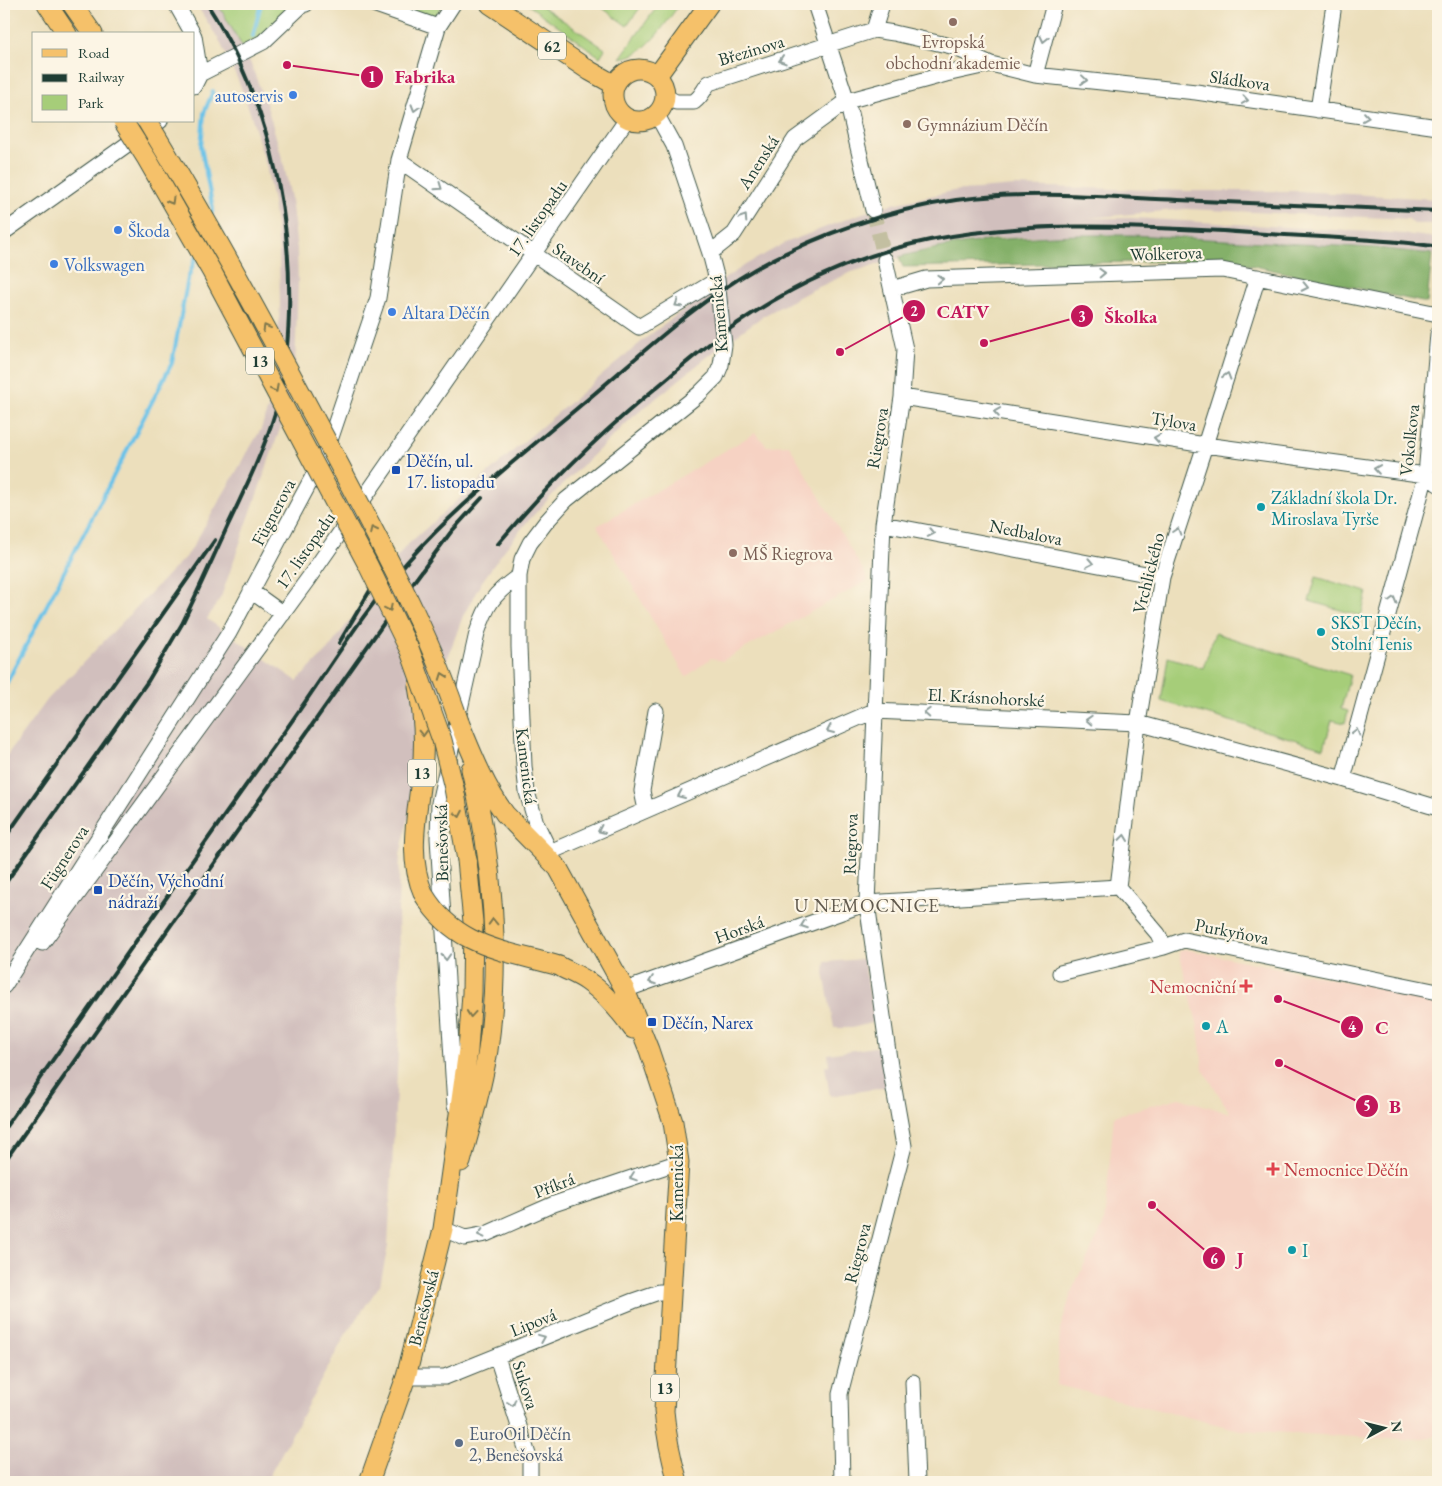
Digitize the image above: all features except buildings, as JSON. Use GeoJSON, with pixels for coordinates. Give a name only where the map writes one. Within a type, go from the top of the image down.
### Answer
{"type":"FeatureCollection","features":[{"type":"Feature","properties":{"kind":"main road"},"geometry":{"type":"LineString","coordinates":[[47,4],[66,32]]}},
{"type":"Feature","properties":{"kind":"main road"},"geometry":{"type":"LineString","coordinates":[[72,4],[92,32]]}},
{"type":"Feature","properties":{"kind":"main road","name":"62"},"geometry":{"type":"LineString","coordinates":[[490,4],[590,71],[615,85]]}},
{"type":"Feature","properties":{"kind":"main road"},"geometry":{"type":"LineString","coordinates":[[657,76],[709,4]]}},
{"type":"Feature","properties":{"kind":"main road"},"geometry":{"type":"LineString","coordinates":[[634,70],[646,70],[657,76],[664,86],[666,97],[663,107],[657,115],[648,120],[638,122],[627,119],[618,110],[613,98],[615,85],[622,75],[634,70]]}},
{"type":"Feature","properties":{"kind":"main road","name":"13"},"geometry":{"type":"LineString","coordinates":[[124,122],[212,272],[368,565],[410,651],[419,691],[423,744],[414,856],[419,883],[424,895],[437,914],[451,928],[468,939],[484,946],[559,966],[587,981],[621,1012],[649,1050]]}},
{"type":"Feature","properties":{"kind":"main road","name":"13"},"geometry":{"type":"LineString","coordinates":[[148,122],[228,258],[358,502],[437,660],[459,722],[486,782],[505,814],[554,860]]}},
{"type":"Feature","properties":{"kind":"main road","name":"Benešovská"},"geometry":{"type":"LineString","coordinates":[[369,1482],[406,1377],[443,1229],[468,1050],[472,993],[473,922],[467,860],[454,788],[442,740],[410,651]]}},
{"type":"Feature","properties":{"kind":"main road"},"geometry":{"type":"LineString","coordinates":[[443,1229],[476,1109],[488,1051],[494,962],[488,858],[475,783],[459,722]]}},
{"type":"Feature","properties":{"kind":"main road","name":"Kamenická"},"geometry":{"type":"LineString","coordinates":[[554,860],[625,990],[649,1050],[673,1122],[679,1162],[664,1410],[666,1434],[678,1482]]}},
{"type":"Feature","properties":{"kind":"street"},"geometry":{"type":"LineString","coordinates":[[176,4],[191,32]]}},
{"type":"Feature","properties":{"kind":"street"},"geometry":{"type":"LineString","coordinates":[[195,58],[197,80],[263,42],[302,5],[306,4]]}},
{"type":"Feature","properties":{"kind":"street"},"geometry":{"type":"LineString","coordinates":[[373,4],[438,27]]}},
{"type":"Feature","properties":{"kind":"street","name":"Fügnerova"},"geometry":{"type":"LineString","coordinates":[[4,986],[223,641],[326,452],[378,298],[399,160],[438,27],[453,4]]}},
{"type":"Feature","properties":{"kind":"street"},"geometry":{"type":"LineString","coordinates":[[815,4],[847,101],[873,210]]}},
{"type":"Feature","properties":{"kind":"street"},"geometry":{"type":"LineString","coordinates":[[828,45],[874,30],[882,4]]}},
{"type":"Feature","properties":{"kind":"street"},"geometry":{"type":"LineString","coordinates":[[1036,75],[1054,4]]}},
{"type":"Feature","properties":{"kind":"street"},"geometry":{"type":"LineString","coordinates":[[1318,110],[1333,11]]}},
{"type":"Feature","properties":{"kind":"street","name":"Sládkova"},"geometry":{"type":"LineString","coordinates":[[874,30],[951,46],[991,64],[1036,75],[1196,92],[1438,127]]}},
{"type":"Feature","properties":{"kind":"street","name":"Březinova"},"geometry":{"type":"LineString","coordinates":[[666,97],[676,102],[694,102],[703,94],[705,87],[709,83],[828,45]]}},
{"type":"Feature","properties":{"kind":"street"},"geometry":{"type":"LineString","coordinates":[[847,101],[946,74],[991,64]]}},
{"type":"Feature","properties":{"kind":"street","name":"Anenská"},"geometry":{"type":"LineString","coordinates":[[710,253],[734,234],[795,139],[847,101]]}},
{"type":"Feature","properties":{"kind":"street","name":"Kamenická"},"geometry":{"type":"LineString","coordinates":[[554,860],[536,823],[527,792],[524,766],[519,647],[519,576],[522,559],[530,543],[566,500],[699,394],[716,377],[721,365],[724,345],[717,280],[710,253],[674,146],[657,115]]}},
{"type":"Feature","properties":{"kind":"street","name":"17. listopadu"},"geometry":{"type":"LineString","coordinates":[[4,996],[283,614],[627,119]]}},
{"type":"Feature","properties":{"kind":"street"},"geometry":{"type":"LineString","coordinates":[[4,232],[159,122]]}},
{"type":"Feature","properties":{"kind":"street","name":"Stavební"},"geometry":{"type":"LineString","coordinates":[[399,160],[638,327],[717,280]]}},
{"type":"Feature","properties":{"kind":"street","name":"Riegrova"},"geometry":{"type":"LineString","coordinates":[[842,1482],[840,1394],[904,1146],[890,1066],[867,903],[883,524],[902,397],[905,350],[885,260]]}},
{"type":"Feature","properties":{"kind":"street","name":"Wolkerova"},"geometry":{"type":"LineString","coordinates":[[892,289],[926,279],[1222,270],[1438,314]]}},
{"type":"Feature","properties":{"kind":"street","name":"Vrchlického"},"geometry":{"type":"LineString","coordinates":[[1118,887],[1138,722],[1162,577],[1258,277]]}},
{"type":"Feature","properties":{"kind":"street","name":"Vokolkova"},"geometry":{"type":"LineString","coordinates":[[1343,779],[1432,480],[1438,334]]}},
{"type":"Feature","properties":{"kind":"street","name":"Tylova"},"geometry":{"type":"LineString","coordinates":[[902,397],[1205,446],[1432,480]]}},
{"type":"Feature","properties":{"kind":"street","name":"Nedbalova"},"geometry":{"type":"LineString","coordinates":[[883,524],[1162,577]]}},
{"type":"Feature","properties":{"kind":"street","name":"Benešovská"},"geometry":{"type":"LineString","coordinates":[[456,1130],[438,838],[439,803],[476,633],[486,608],[501,588],[519,576]]}},
{"type":"Feature","properties":{"kind":"street"},"geometry":{"type":"LineString","coordinates":[[251,591],[283,614]]}},
{"type":"Feature","properties":{"kind":"street"},"geometry":{"type":"LineString","coordinates":[[646,810],[642,791],[656,711]]}},
{"type":"Feature","properties":{"kind":"street","name":"El. Krásnohorské"},"geometry":{"type":"LineString","coordinates":[[554,860],[646,810],[874,711],[1138,722],[1343,779],[1438,808]]}},
{"type":"Feature","properties":{"kind":"street"},"geometry":{"type":"LineString","coordinates":[[867,903],[1118,887],[1158,934],[1164,947],[1060,973]]}},
{"type":"Feature","properties":{"kind":"street","name":"Horská"},"geometry":{"type":"LineString","coordinates":[[625,990],[867,903]]}},
{"type":"Feature","properties":{"kind":"street","name":"Purkyňova"},"geometry":{"type":"LineString","coordinates":[[1164,947],[1184,940],[1438,992]]}},
{"type":"Feature","properties":{"kind":"street","name":"Příkrá"},"geometry":{"type":"LineString","coordinates":[[443,1229],[465,1238],[486,1234],[554,1204],[679,1162]]}},
{"type":"Feature","properties":{"kind":"street","name":"Lipová"},"geometry":{"type":"LineString","coordinates":[[406,1377],[445,1377],[632,1301],[659,1292],[672,1292]]}},
{"type":"Feature","properties":{"kind":"street","name":"Sukova"},"geometry":{"type":"LineString","coordinates":[[497,1357],[530,1461],[530,1482]]}},
{"type":"Feature","properties":{"kind":"street"},"geometry":{"type":"LineString","coordinates":[[912,1382],[917,1482]]}},
{"type":"Feature","properties":{"kind":"shaded area"},"geometry":{"type":"Polygon","coordinates":[[[196,4],[218,4],[248,57],[267,106],[283,161],[291,198],[297,249],[298,282],[295,368],[287,409],[221,597],[207,619],[297,681],[326,652],[405,547],[521,444],[646,338],[747,264],[785,243],[857,215],[884,206],[953,191],[1014,186],[1187,191],[1297,191],[1438,199],[1438,224],[1414,224],[1409,219],[1186,209],[1088,218],[1133,218],[1405,234],[1438,238],[1438,255],[1375,248],[1132,235],[1033,236],[992,239],[928,249],[852,272],[810,291],[763,316],[716,350],[634,416],[559,488],[526,523],[503,552],[481,583],[463,616],[445,665],[400,855],[398,908],[400,1012],[388,1246],[380,1285],[346,1334],[266,1482],[4,1482],[4,759],[48,699],[189,553],[261,429],[269,405],[276,365],[280,305],[279,251],[273,201],[266,165],[239,82],[219,40],[196,4]]]}},
{"type":"Feature","properties":{"kind":"shaded area","name":"MŠ Riegrova"},"geometry":{"type":"Polygon","coordinates":[[[755,433],[767,446],[789,445],[869,580],[722,661],[711,658],[686,677],[597,526],[755,433]]]}},
{"type":"Feature","properties":{"kind":"shaded area","name":"Nemocnice Děčín"},"geometry":{"type":"Polygon","coordinates":[[[1184,949],[1438,1000],[1438,1436],[1406,1440],[1240,1430],[1057,1385],[1060,1330],[1072,1290],[1104,1223],[1114,1116],[1179,1098],[1230,1113],[1203,1069],[1198,1027],[1179,952],[1184,949]]]}},
{"type":"Feature","properties":{"kind":"shaded area"},"geometry":{"type":"Polygon","coordinates":[[[863,959],[875,1022],[852,1028],[834,1028],[824,973],[825,962],[863,959]]]}},
{"type":"Feature","properties":{"kind":"shaded area"},"geometry":{"type":"Polygon","coordinates":[[[881,1046],[887,1087],[830,1096],[825,1066],[829,1065],[828,1054],[881,1046]]]}},
{"type":"Feature","properties":{"kind":"green space"},"geometry":{"type":"Polygon","coordinates":[[[218,4],[294,4],[246,53],[218,4]]]}},
{"type":"Feature","properties":{"kind":"green space"},"geometry":{"type":"Polygon","coordinates":[[[393,4],[442,4],[434,20],[393,4]]]}},
{"type":"Feature","properties":{"kind":"green space"},"geometry":{"type":"Polygon","coordinates":[[[527,4],[539,4],[605,49],[600,57],[527,4]]]}},
{"type":"Feature","properties":{"kind":"green space"},"geometry":{"type":"Polygon","coordinates":[[[597,4],[641,4],[642,5],[627,26],[597,4]]]}},
{"type":"Feature","properties":{"kind":"green space"},"geometry":{"type":"Polygon","coordinates":[[[659,4],[680,4],[662,29],[647,45],[630,56],[620,58],[659,4]]]}},
{"type":"Feature","properties":{"kind":"green space"},"geometry":{"type":"Polygon","coordinates":[[[1079,235],[1132,235],[1375,248],[1432,254],[1427,303],[1226,260],[903,267],[899,257],[943,247],[988,241],[1079,235]]]}},
{"type":"Feature","properties":{"kind":"green space"},"geometry":{"type":"Polygon","coordinates":[[[1316,577],[1367,592],[1361,616],[1309,601],[1316,577]]]}},
{"type":"Feature","properties":{"kind":"green space"},"geometry":{"type":"Polygon","coordinates":[[[1215,633],[1350,675],[1341,709],[1348,711],[1345,723],[1332,720],[1324,748],[1161,701],[1168,657],[1203,668],[1215,633]]]}},
{"type":"Feature","properties":{"kind":"waterway"},"geometry":{"type":"LineString","coordinates":[[253,36],[261,4]]}},
{"type":"Feature","properties":{"kind":"waterway"},"geometry":{"type":"LineString","coordinates":[[211,215],[213,209],[201,147],[204,113],[213,91]]}},
{"type":"Feature","properties":{"kind":"waterway"},"geometry":{"type":"LineString","coordinates":[[4,688],[172,363],[188,278],[196,257]]}},
{"type":"Feature","properties":{"kind":"tunnel"},"geometry":{"type":"LineString","coordinates":[[873,210],[885,260]]}},
{"type":"Feature","properties":{"kind":"railway"},"geometry":{"type":"LineString","coordinates":[[4,885],[148,681],[182,624],[266,440],[282,386],[288,337],[289,272],[280,192],[260,113],[228,39],[207,4]]}},
{"type":"Feature","properties":{"kind":"railway"},"geometry":{"type":"LineString","coordinates":[[4,1129],[358,625],[407,562],[453,515],[501,472],[675,325],[734,282],[802,245],[878,217],[930,204],[984,197],[1067,195],[1438,211]]}},
{"type":"Feature","properties":{"kind":"railway"},"geometry":{"type":"LineString","coordinates":[[498,544],[536,500],[598,439],[718,337],[760,309],[806,283],[879,253],[930,240],[966,234],[1039,227],[1113,227],[1223,231],[1388,241],[1438,247]]}},
{"type":"Feature","properties":{"kind":"railway"},"geometry":{"type":"LineString","coordinates":[[4,1162],[398,603],[451,532],[482,498]]}},
{"type":"Feature","properties":{"kind":"railway"},"geometry":{"type":"LineString","coordinates":[[4,839],[215,540]]}},
{"type":"Feature","properties":{"kind":"railway"},"geometry":{"type":"LineString","coordinates":[[339,643],[385,565]]}},
{"type":"Feature","properties":{"kind":"place","name":"Evropská obchodní akademie"},"geometry":{"type":"Point","coordinates":[953,22]}},
{"type":"Feature","properties":{"kind":"place","name":"Fabrika"},"geometry":{"type":"Point","coordinates":[287,65]}},
{"type":"Feature","properties":{"kind":"place","name":"autoservis"},"geometry":{"type":"Point","coordinates":[293,95]}},
{"type":"Feature","properties":{"kind":"place","name":"Gymnázium Děčín"},"geometry":{"type":"Point","coordinates":[907,124]}},
{"type":"Feature","properties":{"kind":"place","name":"Škoda"},"geometry":{"type":"Point","coordinates":[118,230]}},
{"type":"Feature","properties":{"kind":"place","name":"Volkswagen"},"geometry":{"type":"Point","coordinates":[54,264]}},
{"type":"Feature","properties":{"kind":"place","name":"Altara Děčín"},"geometry":{"type":"Point","coordinates":[392,312]}},
{"type":"Feature","properties":{"kind":"place","name":"Školka"},"geometry":{"type":"Point","coordinates":[984,343]}},
{"type":"Feature","properties":{"kind":"place","name":"CATV"},"geometry":{"type":"Point","coordinates":[840,352]}},
{"type":"Feature","properties":{"kind":"place","name":"Děčín, ul. 17. listopadu"},"geometry":{"type":"Point","coordinates":[396,470]}},
{"type":"Feature","properties":{"kind":"place","name":"Základní škola Dr. Miroslava Tyrše"},"geometry":{"type":"Point","coordinates":[1261,507]}},
{"type":"Feature","properties":{"kind":"place","name":"MŠ Riegrova"},"geometry":{"type":"Point","coordinates":[733,553]}},
{"type":"Feature","properties":{"kind":"place","name":"SKST Děčín, Stolní Tenis"},"geometry":{"type":"Point","coordinates":[1321,632]}},
{"type":"Feature","properties":{"kind":"place","name":"Děčín, Východní nádraží"},"geometry":{"type":"Point","coordinates":[98,890]}},
{"type":"Feature","properties":{"kind":"place","name":"Nemocniční"},"geometry":{"type":"Point","coordinates":[1246,986]}},
{"type":"Feature","properties":{"kind":"place","name":"C"},"geometry":{"type":"Point","coordinates":[1278,999]}},
{"type":"Feature","properties":{"kind":"place","name":"Děčín, Narex"},"geometry":{"type":"Point","coordinates":[652,1022]}},
{"type":"Feature","properties":{"kind":"place","name":"A"},"geometry":{"type":"Point","coordinates":[1206,1026]}},
{"type":"Feature","properties":{"kind":"place","name":"B"},"geometry":{"type":"Point","coordinates":[1279,1063]}},
{"type":"Feature","properties":{"kind":"place","name":"Nemocnice Děčín"},"geometry":{"type":"Point","coordinates":[1273,1169]}},
{"type":"Feature","properties":{"kind":"place","name":"J"},"geometry":{"type":"Point","coordinates":[1152,1205]}},
{"type":"Feature","properties":{"kind":"place","name":"I"},"geometry":{"type":"Point","coordinates":[1292,1250]}},
{"type":"Feature","properties":{"kind":"place","name":"EuroOil Děčín 2, Benešovská"},"geometry":{"type":"Point","coordinates":[459,1443]}},
{"type":"Feature","properties":{"kind":"district","name":"U NEMOCNICE"},"geometry":{"type":"Point","coordinates":[867,905]}}]}
